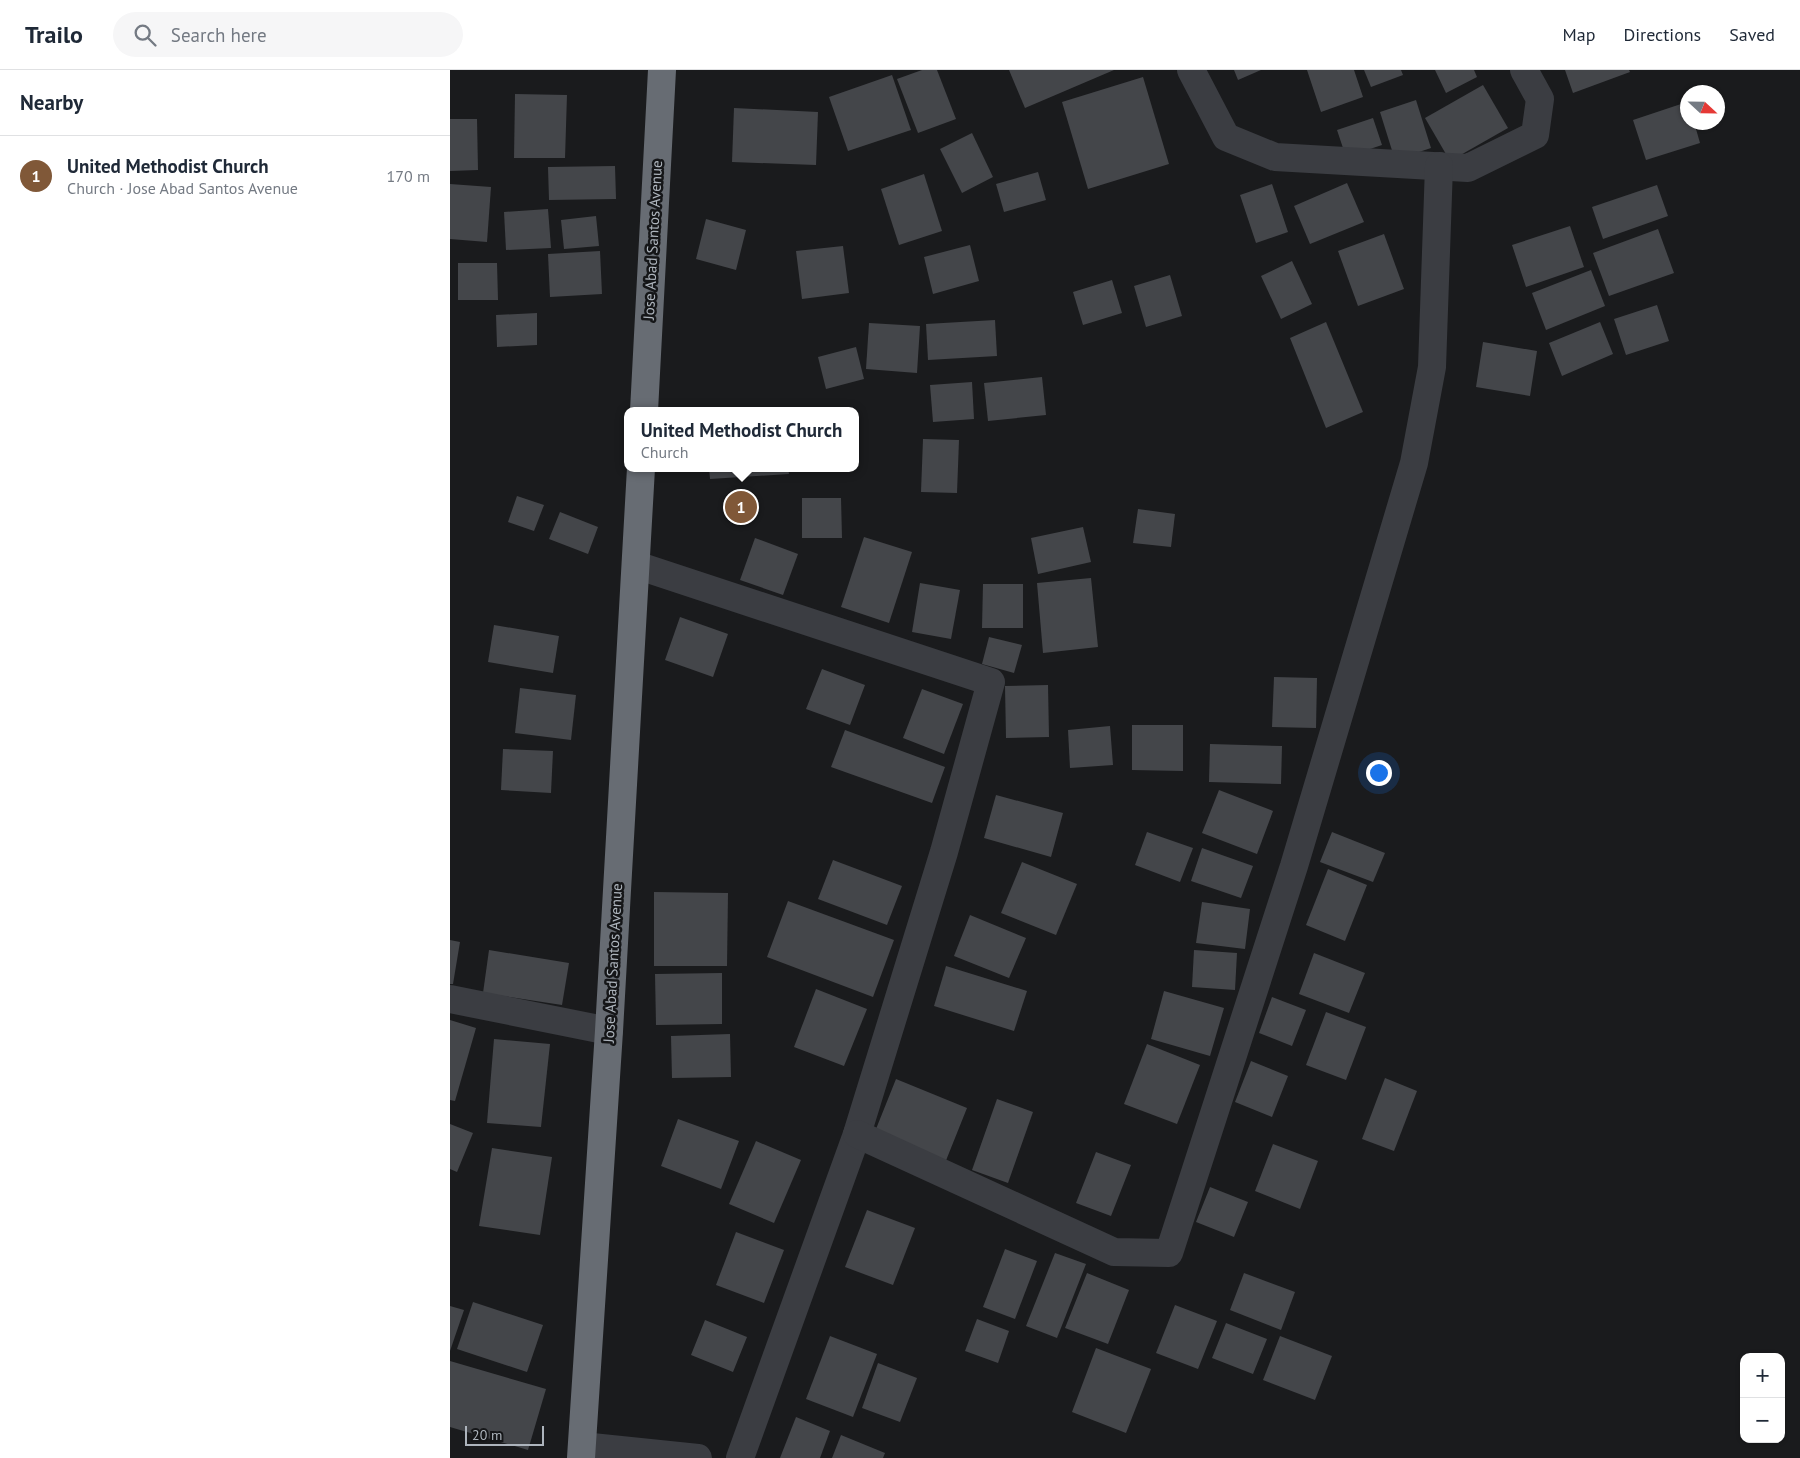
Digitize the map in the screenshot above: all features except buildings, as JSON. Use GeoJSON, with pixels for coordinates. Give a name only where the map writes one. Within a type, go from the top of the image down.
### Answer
{"type":"FeatureCollection","features":[{"type":"Feature","properties":{"kind":"highway","name":"Jose Abad Santos Avenue"},"geometry":{"type":"LineString","coordinates":[[644,407],[662,70]]}},
{"type":"Feature","properties":{"kind":"highway","name":"Jose Abad Santos Avenue"},"geometry":{"type":"LineString","coordinates":[[581,1452],[609,1031],[641,472]]}},
{"type":"Feature","properties":{"kind":"street"},"geometry":{"type":"LineString","coordinates":[[1191,70],[1226,137],[1275,157],[1468,168],[1535,135],[1540,99],[1524,70]]}},
{"type":"Feature","properties":{"kind":"street"},"geometry":{"type":"LineString","coordinates":[[857,1134],[1114,1252],[1169,1253],[1294,866],[1414,463],[1432,367],[1440,166]]}},
{"type":"Feature","properties":{"kind":"street"},"geometry":{"type":"LineString","coordinates":[[636,565],[991,682],[944,852],[857,1134],[740,1458]]}},
{"type":"Feature","properties":{"kind":"street"},"geometry":{"type":"LineString","coordinates":[[450,999],[609,1031]]}},
{"type":"Feature","properties":{"kind":"street"},"geometry":{"type":"LineString","coordinates":[[581,1452],[698,1458]]}},
{"type":"Feature","properties":{"kind":"place","name":"United Methodist Church"},"geometry":{"type":"Point","coordinates":[741,507]}}]}
